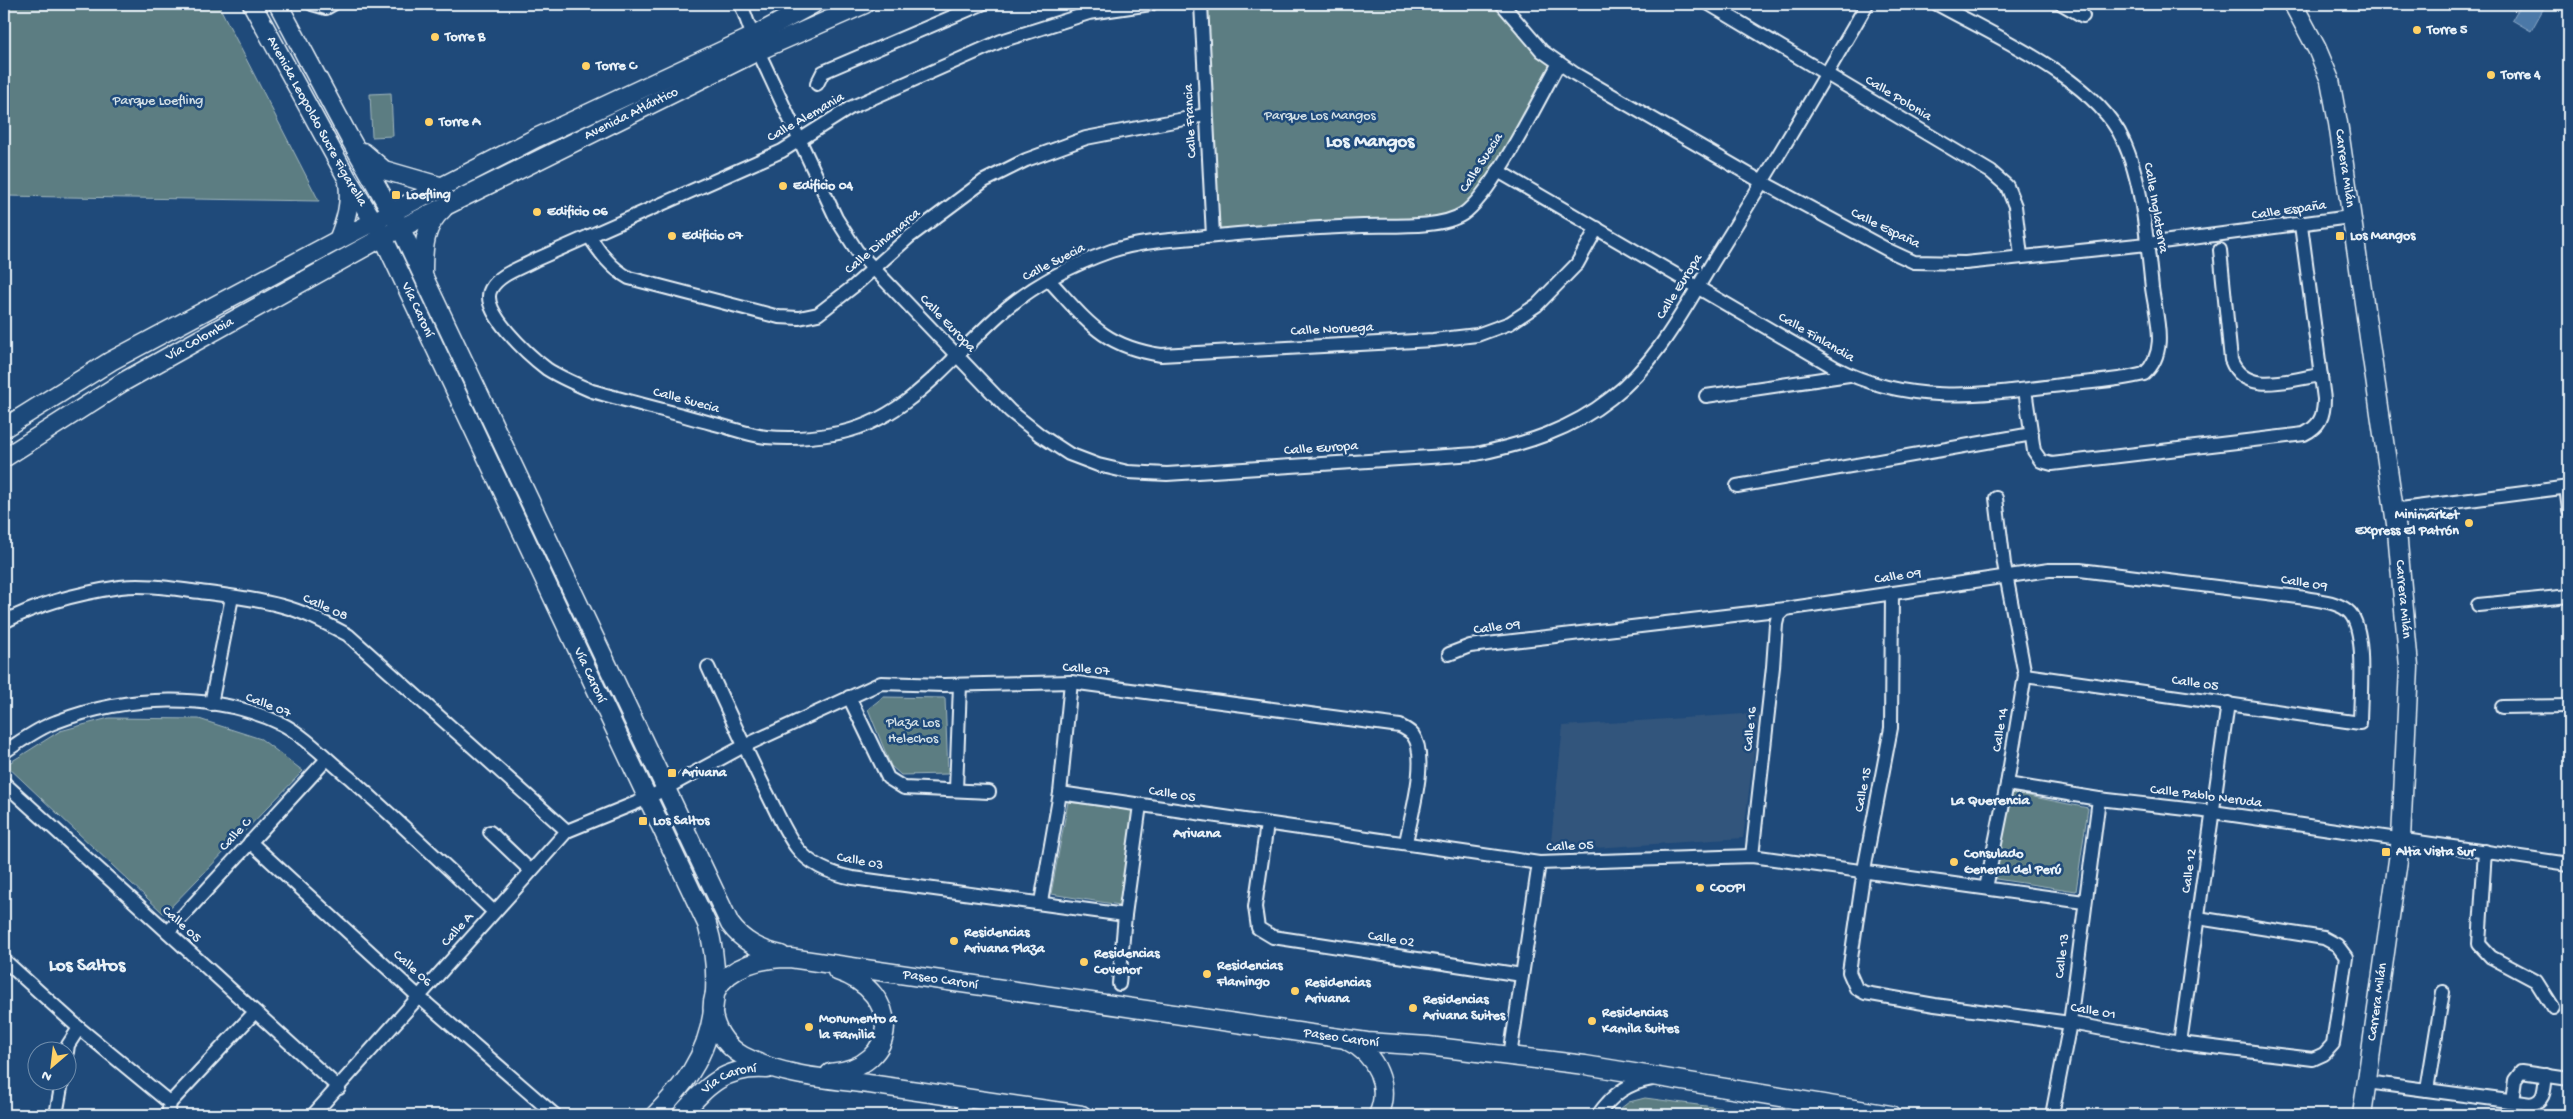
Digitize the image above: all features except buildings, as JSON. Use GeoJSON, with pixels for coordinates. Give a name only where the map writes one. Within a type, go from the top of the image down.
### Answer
{"type":"FeatureCollection","features":[{"type":"Feature","properties":{"kind":"main road","name":"Avenida Leopoldo Sucre Figarella"},"geometry":{"type":"LineString","coordinates":[[252,4],[347,178],[383,237]]}},
{"type":"Feature","properties":{"kind":"main road","name":"Avenida Leopoldo Sucre Figarella"},"geometry":{"type":"LineString","coordinates":[[278,4],[349,137],[397,221]]}},
{"type":"Feature","properties":{"kind":"main road","name":"Avenida Atlántico"},"geometry":{"type":"LineString","coordinates":[[397,221],[450,203],[756,43],[813,4]]}},
{"type":"Feature","properties":{"kind":"main road","name":"Avenida Atlántico"},"geometry":{"type":"LineString","coordinates":[[397,221],[443,187],[536,138],[756,43],[865,4]]}},
{"type":"Feature","properties":{"kind":"main road","name":"Carrera Milán"},"geometry":{"type":"LineString","coordinates":[[2293,4],[2317,49],[2330,80],[2400,558],[2409,667],[2401,839],[2362,1115]]}},
{"type":"Feature","properties":{"kind":"main road"},"geometry":{"type":"LineString","coordinates":[[349,137],[368,158],[384,170],[443,187]]}},
{"type":"Feature","properties":{"kind":"main road"},"geometry":{"type":"LineString","coordinates":[[338,240],[348,216],[350,197],[347,178]]}},
{"type":"Feature","properties":{"kind":"main road"},"geometry":{"type":"LineString","coordinates":[[423,275],[426,236],[436,215],[450,203]]}},
{"type":"Feature","properties":{"kind":"main road","name":"Vía Colombia"},"geometry":{"type":"LineString","coordinates":[[4,428],[111,361],[338,240],[374,222],[397,221]]}},
{"type":"Feature","properties":{"kind":"main road","name":"Vía Colombia"},"geometry":{"type":"LineString","coordinates":[[4,458],[123,382],[353,256],[383,237],[397,221]]}},
{"type":"Feature","properties":{"kind":"main road","name":"Vía Caroní"},"geometry":{"type":"LineString","coordinates":[[397,221],[724,913],[736,932],[760,949],[790,958]]}},
{"type":"Feature","properties":{"kind":"main road","name":"Vía Caroní"},"geometry":{"type":"LineString","coordinates":[[383,237],[707,924],[716,969],[706,1040],[686,1080],[655,1115]]}},
{"type":"Feature","properties":{"kind":"main road"},"geometry":{"type":"LineString","coordinates":[[353,256],[366,251],[379,253],[395,262]]}},
{"type":"Feature","properties":{"kind":"main road","name":"Paseo Caroní"},"geometry":{"type":"LineString","coordinates":[[790,958],[841,972],[867,986],[882,1006],[885,1027],[879,1046],[873,1055],[858,1067],[831,1073],[790,1072]]}},
{"type":"Feature","properties":{"kind":"main road","name":"Paseo Caroní"},"geometry":{"type":"LineString","coordinates":[[1082,1115],[965,1107],[790,1072],[755,1062],[734,1051],[720,1035],[712,1017],[712,1008],[722,982],[734,972],[761,961],[790,958],[1341,1038],[1585,1065],[1891,1115]]}},
{"type":"Feature","properties":{"kind":"main road"},"geometry":{"type":"LineString","coordinates":[[1341,1038],[1363,1050],[1376,1068],[1383,1089],[1378,1115]]}},
{"type":"Feature","properties":{"kind":"main road","name":"Vía Caroní"},"geometry":{"type":"LineString","coordinates":[[681,1115],[710,1084],[722,1076],[753,1068],[790,1072]]}},
{"type":"Feature","properties":{"kind":"street"},"geometry":{"type":"LineString","coordinates":[[313,5],[326,8],[333,4]]}},
{"type":"Feature","properties":{"kind":"street","name":"Calle Europa"},"geometry":{"type":"LineString","coordinates":[[741,4],[756,43],[836,218],[857,251],[1010,411],[1040,435],[1069,454],[1098,465],[1128,472],[1167,474],[1476,454],[1511,447],[1555,432],[1584,417],[1611,398],[1635,376],[1658,350],[1762,182],[1867,4]]}},
{"type":"Feature","properties":{"kind":"street"},"geometry":{"type":"LineString","coordinates":[[817,84],[824,72],[982,4]]}},
{"type":"Feature","properties":{"kind":"street","name":"Calle Alemania"},"geometry":{"type":"LineString","coordinates":[[490,290],[498,279],[589,236],[782,151],[850,108],[1001,41],[1110,6],[1151,4]]}},
{"type":"Feature","properties":{"kind":"street","name":"Calle Francia"},"geometry":{"type":"LineString","coordinates":[[1201,4],[1212,236]]}},
{"type":"Feature","properties":{"kind":"street","name":"Calle España"},"geometry":{"type":"LineString","coordinates":[[1502,4],[1542,51],[1575,74],[1762,182],[1914,262],[1937,264],[1966,263],[2147,244],[2350,218]]}},
{"type":"Feature","properties":{"kind":"street","name":"Calle Polonia"},"geometry":{"type":"LineString","coordinates":[[1709,4],[1992,172],[2007,186],[2015,206],[2021,256]]}},
{"type":"Feature","properties":{"kind":"street","name":"Calle Inglaterra"},"geometry":{"type":"LineString","coordinates":[[1937,4],[2039,60],[2085,94],[2109,116],[2123,140],[2132,164],[2147,244],[2160,346],[2153,366]]}},
{"type":"Feature","properties":{"kind":"street"},"geometry":{"type":"LineString","coordinates":[[2062,4],[2083,16]]}},
{"type":"Feature","properties":{"kind":"street","name":"Calle Suecia"},"geometry":{"type":"LineString","coordinates":[[490,290],[488,300],[500,324],[533,359],[568,380],[592,391],[764,437],[801,438],[834,434],[860,428],[904,403],[958,357],[1006,309],[1034,288],[1079,264],[1114,250],[1149,242],[1289,229],[1446,220],[1462,215],[1475,203],[1498,171],[1559,63]]}},
{"type":"Feature","properties":{"kind":"street","name":"Calle Dinamarca"},"geometry":{"type":"LineString","coordinates":[[589,236],[616,270],[629,278],[779,317],[800,318],[818,314],[874,269],[909,237],[984,181],[1026,160],[1086,138],[1205,115]]}},
{"type":"Feature","properties":{"kind":"street","name":"Calle Finlandia"},"geometry":{"type":"LineString","coordinates":[[1498,171],[1849,375],[1895,390],[1929,395],[1973,396],[2134,376],[2144,374],[2153,366]]}},
{"type":"Feature","properties":{"kind":"street"},"geometry":{"type":"LineString","coordinates":[[2025,390],[2037,457],[2041,461],[2052,464],[2304,434],[2319,423],[2324,414],[2321,375],[2301,225]]}},
{"type":"Feature","properties":{"kind":"street","name":"Calle Noruega"},"geometry":{"type":"LineString","coordinates":[[1049,280],[1092,326],[1114,341],[1135,351],[1161,355],[1433,340],[1477,335],[1510,323],[1537,305],[1577,264],[1597,228]]}},
{"type":"Feature","properties":{"kind":"street"},"geometry":{"type":"LineString","coordinates":[[2220,250],[2231,360],[2234,369],[2242,377],[2260,383],[2321,375]]}},
{"type":"Feature","properties":{"kind":"street"},"geometry":{"type":"LineString","coordinates":[[1706,396],[1849,375]]}},
{"type":"Feature","properties":{"kind":"street"},"geometry":{"type":"LineString","coordinates":[[1737,486],[2032,434]]}},
{"type":"Feature","properties":{"kind":"street"},"geometry":{"type":"LineString","coordinates":[[2393,510],[2568,487],[2569,510]]}},
{"type":"Feature","properties":{"kind":"street","name":"Calle 14"},"geometry":{"type":"LineString","coordinates":[[1986,888],[2007,784],[2025,675],[2007,576],[1996,498]]}},
{"type":"Feature","properties":{"kind":"street","name":"Calle 09"},"geometry":{"type":"LineString","coordinates":[[1449,654],[1470,646],[1785,609],[2049,570],[2107,573],[2306,598],[2337,605],[2350,613],[2358,629],[2360,643],[2360,723]]}},
{"type":"Feature","properties":{"kind":"street","name":"Calle 08"},"geometry":{"type":"LineString","coordinates":[[4,622],[24,612],[65,598],[122,587],[162,587],[283,606],[318,619],[348,635],[567,831]]}},
{"type":"Feature","properties":{"kind":"street","name":"Calle 15"},"geometry":{"type":"LineString","coordinates":[[1856,988],[1849,972],[1864,870],[1891,728],[1892,593]]}},
{"type":"Feature","properties":{"kind":"street"},"geometry":{"type":"LineString","coordinates":[[2478,605],[2569,596]]}},
{"type":"Feature","properties":{"kind":"street"},"geometry":{"type":"LineString","coordinates":[[211,704],[232,597]]}},
{"type":"Feature","properties":{"kind":"street","name":"Calle 16"},"geometry":{"type":"LineString","coordinates":[[1752,856],[1776,624],[1778,616],[1785,609]]}},
{"type":"Feature","properties":{"kind":"street","name":"Calle 03"},"geometry":{"type":"LineString","coordinates":[[708,667],[784,828],[798,849],[817,865],[834,874],[1125,915]]}},
{"type":"Feature","properties":{"kind":"street","name":"Calle 05"},"geometry":{"type":"LineString","coordinates":[[2025,675],[2360,723]]}},
{"type":"Feature","properties":{"kind":"street"},"geometry":{"type":"LineString","coordinates":[[1041,902],[1060,793],[1071,682]]}},
{"type":"Feature","properties":{"kind":"street","name":"Calle 07"},"geometry":{"type":"LineString","coordinates":[[648,798],[744,746],[880,683],[1071,682],[1400,726],[1412,734],[1418,746],[1420,766],[1406,842]]}},
{"type":"Feature","properties":{"kind":"street"},"geometry":{"type":"LineString","coordinates":[[956,790],[960,684]]}},
{"type":"Feature","properties":{"kind":"street"},"geometry":{"type":"LineString","coordinates":[[849,697],[888,778],[904,788],[989,792]]}},
{"type":"Feature","properties":{"kind":"street","name":"Calle 07"},"geometry":{"type":"LineString","coordinates":[[4,752],[54,722],[110,705],[160,700],[211,704],[247,712],[283,724],[327,759],[408,830],[494,912]]}},
{"type":"Feature","properties":{"kind":"street","name":"Calle 12"},"geometry":{"type":"LineString","coordinates":[[2180,1043],[2228,703]]}},
{"type":"Feature","properties":{"kind":"street"},"geometry":{"type":"LineString","coordinates":[[2502,707],[2569,706]]}},
{"type":"Feature","properties":{"kind":"street","name":"Calle C"},"geometry":{"type":"LineString","coordinates":[[168,932],[327,759]]}},
{"type":"Feature","properties":{"kind":"street","name":"Calle 05"},"geometry":{"type":"LineString","coordinates":[[4,783],[339,1088]]}},
{"type":"Feature","properties":{"kind":"street","name":"Calle Pablo Neruda"},"geometry":{"type":"LineString","coordinates":[[2007,784],[2099,800],[2213,812],[2401,839]]}},
{"type":"Feature","properties":{"kind":"street","name":"Calle 05"},"geometry":{"type":"LineString","coordinates":[[1060,793],[1267,824],[1406,842],[1539,863],[1752,856],[1864,870],[2084,902]]}},
{"type":"Feature","properties":{"kind":"street","name":"Calle A"},"geometry":{"type":"LineString","coordinates":[[314,1115],[567,831],[648,798]]}},
{"type":"Feature","properties":{"kind":"street","name":"Calle 13"},"geometry":{"type":"LineString","coordinates":[[2052,1115],[2070,1023],[2084,902],[2099,800]]}},
{"type":"Feature","properties":{"kind":"street"},"geometry":{"type":"LineString","coordinates":[[1119,984],[1125,915],[1140,805]]}},
{"type":"Feature","properties":{"kind":"street","name":"Calle 02"},"geometry":{"type":"LineString","coordinates":[[1267,824],[1255,907],[1258,928],[1273,937],[1522,975]]}},
{"type":"Feature","properties":{"kind":"street"},"geometry":{"type":"LineString","coordinates":[[490,832],[531,871]]}},
{"type":"Feature","properties":{"kind":"street"},"geometry":{"type":"LineString","coordinates":[[2401,839],[2569,864]]}},
{"type":"Feature","properties":{"kind":"street","name":"Calle 06"},"geometry":{"type":"LineString","coordinates":[[250,842],[419,996],[555,1115]]}},
{"type":"Feature","properties":{"kind":"street"},"geometry":{"type":"LineString","coordinates":[[2485,852],[2479,944],[2491,957],[2536,981],[2553,1008]]}},
{"type":"Feature","properties":{"kind":"street"},"geometry":{"type":"LineString","coordinates":[[1510,1056],[1539,863]]}},
{"type":"Feature","properties":{"kind":"street","name":"Calle 01"},"geometry":{"type":"LineString","coordinates":[[1856,988],[1865,993],[1935,1005],[2070,1023],[2180,1043],[2313,1059],[2324,1054],[2333,1044],[2346,957],[2337,945],[2324,938],[2198,918]]}},
{"type":"Feature","properties":{"kind":"street"},"geometry":{"type":"LineString","coordinates":[[4,960],[169,1109],[255,1012]]}},
{"type":"Feature","properties":{"kind":"street"},"geometry":{"type":"LineString","coordinates":[[2427,1090],[2444,992]]}},
{"type":"Feature","properties":{"kind":"street"},"geometry":{"type":"LineString","coordinates":[[70,1042],[79,1028]]}},
{"type":"Feature","properties":{"kind":"street"},"geometry":{"type":"LineString","coordinates":[[2512,1101],[2517,1074],[2526,1072],[2569,1079]]}},
{"type":"Feature","properties":{"kind":"street"},"geometry":{"type":"LineString","coordinates":[[2367,1082],[2531,1104],[2540,1101],[2546,1075]]}},
{"type":"Feature","properties":{"kind":"street"},"geometry":{"type":"LineString","coordinates":[[1598,1115],[1612,1097],[1624,1088],[1637,1081],[1659,1077]]}},
{"type":"Feature","properties":{"kind":"street"},"geometry":{"type":"LineString","coordinates":[[56,1115],[60,1092]]}},
{"type":"Feature","properties":{"kind":"street"},"geometry":{"type":"LineString","coordinates":[[1806,1101],[1830,1115]]}},
{"type":"Feature","properties":{"kind":"shaded area"},"geometry":{"type":"Polygon","coordinates":[[[2521,4],[2546,4],[2531,31],[2512,20],[2521,4]]]}},
{"type":"Feature","properties":{"kind":"shaded area"},"geometry":{"type":"Polygon","coordinates":[[[1759,713],[1743,838],[1550,851],[1563,726],[1759,713]]]}},
{"type":"Feature","properties":{"kind":"green space","name":"Parque Loefling"},"geometry":{"type":"Polygon","coordinates":[[[4,4],[218,4],[319,201],[4,196],[4,4]]]}},
{"type":"Feature","properties":{"kind":"green space","name":"Parque Los Mangos"},"geometry":{"type":"Polygon","coordinates":[[[1201,4],[1502,4],[1559,63],[1475,203],[1445,220],[1213,236],[1201,4]]]}},
{"type":"Feature","properties":{"kind":"green space"},"geometry":{"type":"Polygon","coordinates":[[[391,93],[393,136],[372,137],[370,94],[391,93]]]}},
{"type":"Feature","properties":{"kind":"green space","name":"Plaza Los Helechos"},"geometry":{"type":"Polygon","coordinates":[[[883,697],[945,698],[948,774],[901,775],[891,766],[868,709],[883,697]]]}},
{"type":"Feature","properties":{"kind":"green space"},"geometry":{"type":"Polygon","coordinates":[[[109,718],[199,719],[261,739],[303,771],[164,914],[6,765],[60,731],[109,718]]]}},
{"type":"Feature","properties":{"kind":"green space"},"geometry":{"type":"Polygon","coordinates":[[[2009,792],[2088,808],[2076,891],[1996,879],[2009,792]]]}},
{"type":"Feature","properties":{"kind":"green space"},"geometry":{"type":"Polygon","coordinates":[[[1068,802],[1134,811],[1120,905],[1051,894],[1068,802]]]}},
{"type":"Feature","properties":{"kind":"green space"},"geometry":{"type":"Polygon","coordinates":[[[1645,1098],[1774,1115],[1612,1115],[1629,1102],[1645,1098]]]}},
{"type":"Feature","properties":{"kind":"place","name":"Torre 5"},"geometry":{"type":"Point","coordinates":[2417,30]}},
{"type":"Feature","properties":{"kind":"place","name":"Torre B"},"geometry":{"type":"Point","coordinates":[435,37]}},
{"type":"Feature","properties":{"kind":"place","name":"Torre C"},"geometry":{"type":"Point","coordinates":[586,66]}},
{"type":"Feature","properties":{"kind":"place","name":"Torre 4"},"geometry":{"type":"Point","coordinates":[2491,75]}},
{"type":"Feature","properties":{"kind":"place","name":"Torre A"},"geometry":{"type":"Point","coordinates":[429,122]}},
{"type":"Feature","properties":{"kind":"place","name":"Edificio 04"},"geometry":{"type":"Point","coordinates":[783,186]}},
{"type":"Feature","properties":{"kind":"place","name":"Loefling"},"geometry":{"type":"Point","coordinates":[396,195]}},
{"type":"Feature","properties":{"kind":"place","name":"Edificio 06"},"geometry":{"type":"Point","coordinates":[537,212]}},
{"type":"Feature","properties":{"kind":"place","name":"Edificio 07"},"geometry":{"type":"Point","coordinates":[672,236]}},
{"type":"Feature","properties":{"kind":"place","name":"Los Mangos"},"geometry":{"type":"Point","coordinates":[2340,236]}},
{"type":"Feature","properties":{"kind":"place","name":"Minimarket Express El Patrón"},"geometry":{"type":"Point","coordinates":[2469,523]}},
{"type":"Feature","properties":{"kind":"place","name":"Arivana"},"geometry":{"type":"Point","coordinates":[672,773]}},
{"type":"Feature","properties":{"kind":"place","name":"Los Saltos"},"geometry":{"type":"Point","coordinates":[643,821]}},
{"type":"Feature","properties":{"kind":"place","name":"Alta Vista Sur"},"geometry":{"type":"Point","coordinates":[2386,852]}},
{"type":"Feature","properties":{"kind":"place","name":"Consulado General del Perú"},"geometry":{"type":"Point","coordinates":[1954,862]}},
{"type":"Feature","properties":{"kind":"place","name":"COOPI"},"geometry":{"type":"Point","coordinates":[1700,888]}},
{"type":"Feature","properties":{"kind":"place","name":"Residencias Arivana Plaza"},"geometry":{"type":"Point","coordinates":[954,941]}},
{"type":"Feature","properties":{"kind":"place","name":"Residencias Covenor"},"geometry":{"type":"Point","coordinates":[1084,962]}},
{"type":"Feature","properties":{"kind":"place","name":"Residencias Flamingo"},"geometry":{"type":"Point","coordinates":[1207,974]}},
{"type":"Feature","properties":{"kind":"place","name":"Residencias Arivana"},"geometry":{"type":"Point","coordinates":[1295,991]}},
{"type":"Feature","properties":{"kind":"place","name":"Residencias Arivana Suites"},"geometry":{"type":"Point","coordinates":[1413,1008]}},
{"type":"Feature","properties":{"kind":"place","name":"Residencias Kamila Suites"},"geometry":{"type":"Point","coordinates":[1592,1021]}},
{"type":"Feature","properties":{"kind":"place","name":"Monumento a la Familia"},"geometry":{"type":"Point","coordinates":[809,1027]}},
{"type":"Feature","properties":{"kind":"district","name":"Los Mangos"},"geometry":{"type":"Point","coordinates":[1370,142]}},
{"type":"Feature","properties":{"kind":"district","name":"La Querencia"},"geometry":{"type":"Point","coordinates":[1990,801]}},
{"type":"Feature","properties":{"kind":"district","name":"Arivana"},"geometry":{"type":"Point","coordinates":[1197,834]}},
{"type":"Feature","properties":{"kind":"district","name":"Los Saltos"},"geometry":{"type":"Point","coordinates":[87,966]}}]}
